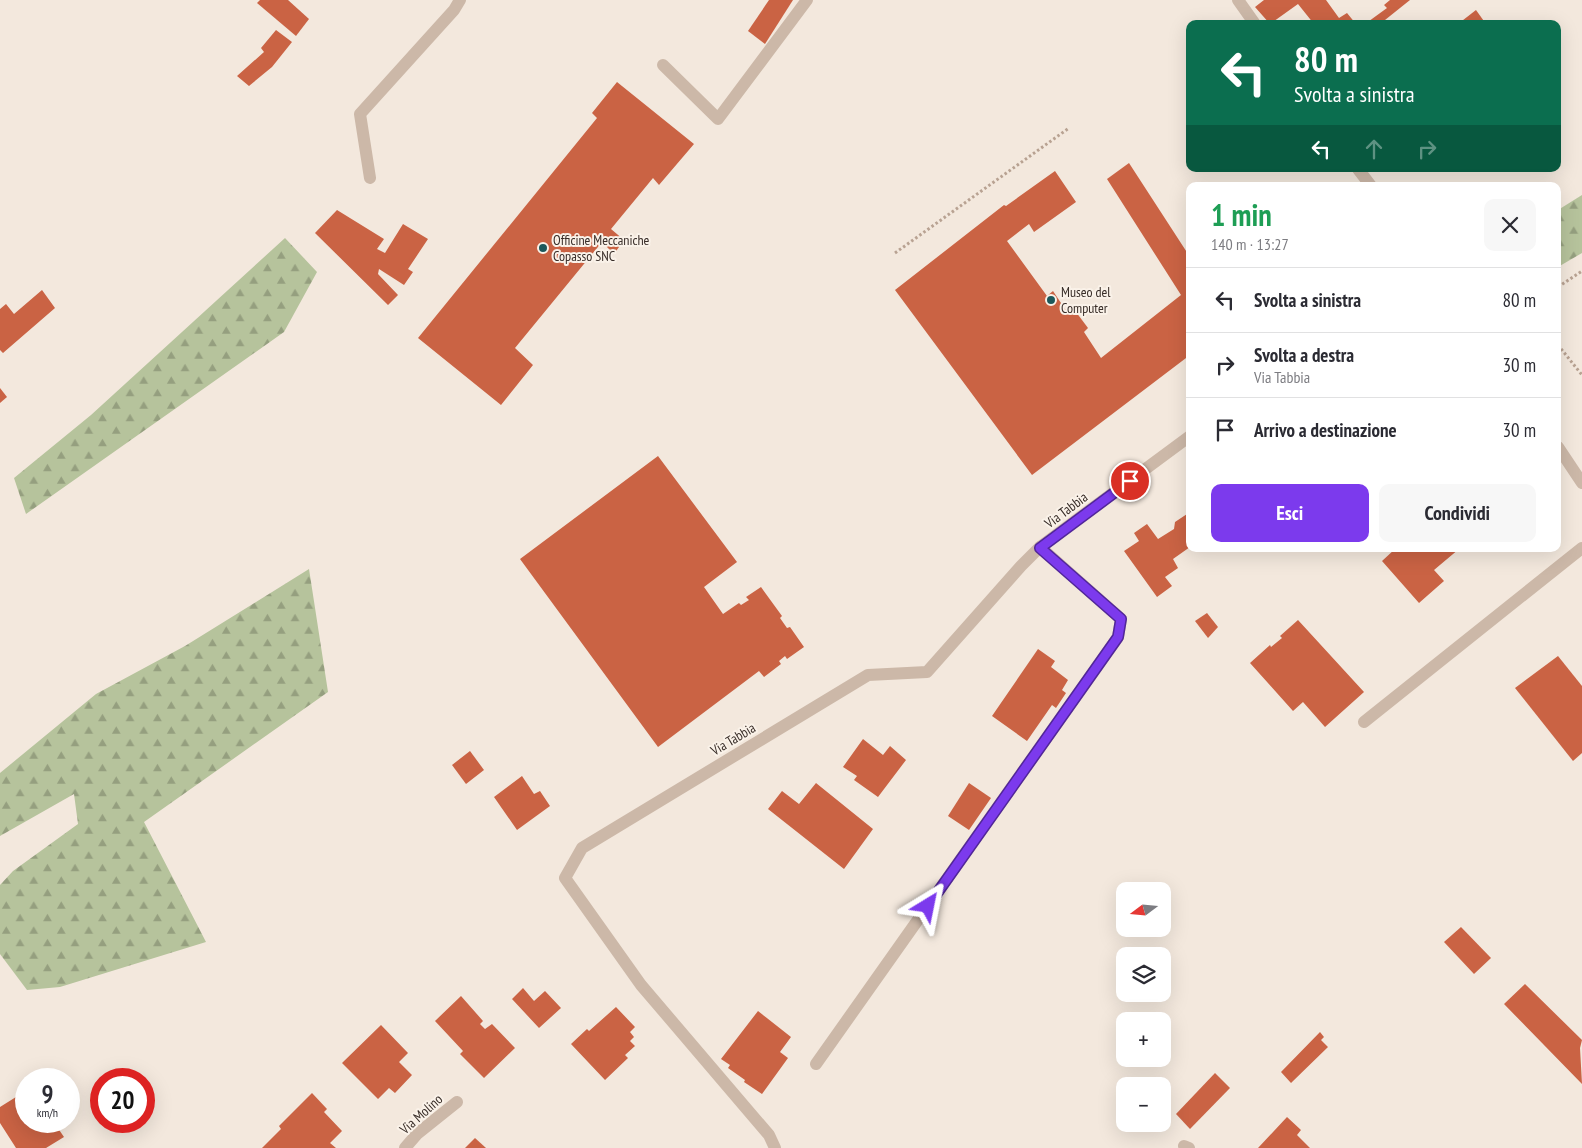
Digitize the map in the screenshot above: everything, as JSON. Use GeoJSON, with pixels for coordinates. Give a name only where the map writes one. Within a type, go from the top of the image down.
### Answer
{"type":"FeatureCollection","features":[{"type":"Feature","properties":{"kind":"street"},"geometry":{"type":"LineString","coordinates":[[370,178],[360,114],[454,10],[460,0]]}},
{"type":"Feature","properties":{"kind":"street"},"geometry":{"type":"LineString","coordinates":[[663,65],[718,119],[807,0]]}},
{"type":"Feature","properties":{"kind":"street"},"geometry":{"type":"LineString","coordinates":[[1238,0],[1251,20]]}},
{"type":"Feature","properties":{"kind":"street"},"geometry":{"type":"LineString","coordinates":[[1360,172],[1368,182]]}},
{"type":"Feature","properties":{"kind":"street","name":"Via Tabbia"},"geometry":{"type":"LineString","coordinates":[[775,1148],[770,1135],[640,985],[565,878],[582,848],[868,675],[927,672],[1021,566],[1040,548],[1186,439]]}},
{"type":"Feature","properties":{"kind":"street"},"geometry":{"type":"LineString","coordinates":[[1561,452],[1582,483]]}},
{"type":"Feature","properties":{"kind":"street"},"geometry":{"type":"LineString","coordinates":[[816,1064],[1118,637],[1121,619],[1040,548]]}},
{"type":"Feature","properties":{"kind":"street"},"geometry":{"type":"LineString","coordinates":[[1364,722],[1582,548]]}},
{"type":"Feature","properties":{"kind":"street","name":"Via Molino"},"geometry":{"type":"LineString","coordinates":[[405,1148],[416,1134],[457,1102]]}},
{"type":"Feature","properties":{"kind":"path"},"geometry":{"type":"LineString","coordinates":[[894,253],[1069,128]]}},
{"type":"Feature","properties":{"kind":"path"},"geometry":{"type":"LineString","coordinates":[[1561,285],[1582,271]]}},
{"type":"Feature","properties":{"kind":"path"},"geometry":{"type":"LineString","coordinates":[[1561,349],[1582,376]]}},
{"type":"Feature","properties":{"kind":"green space"},"geometry":{"type":"Polygon","coordinates":[[[1582,195],[1582,253],[1561,265],[1561,208],[1582,195]]]}},
{"type":"Feature","properties":{"kind":"green space"},"geometry":{"type":"Polygon","coordinates":[[[285,238],[317,272],[284,332],[26,514],[14,478],[91,415],[285,238]]]}},
{"type":"Feature","properties":{"kind":"green space"},"geometry":{"type":"Polygon","coordinates":[[[309,569],[328,692],[144,822],[206,942],[60,987],[27,990],[0,954],[0,885],[13,871],[78,824],[74,794],[0,836],[0,773],[96,694],[185,646],[309,569]]]}},
{"type":"Feature","properties":{"kind":"building"},"geometry":{"type":"Polygon","coordinates":[[[260,0],[288,0],[309,19],[296,36],[257,3],[260,0]]]}},
{"type":"Feature","properties":{"kind":"building"},"geometry":{"type":"Polygon","coordinates":[[[769,0],[793,0],[765,44],[748,31],[769,0]]]}},
{"type":"Feature","properties":{"kind":"building"},"geometry":{"type":"Polygon","coordinates":[[[1264,0],[1326,0],[1339,18],[1347,13],[1353,20],[1311,20],[1298,4],[1276,20],[1266,20],[1255,7],[1264,0]]]}},
{"type":"Feature","properties":{"kind":"building"},"geometry":{"type":"Polygon","coordinates":[[[1390,0],[1410,0],[1385,20],[1370,20],[1387,8],[1384,5],[1390,0]]]}},
{"type":"Feature","properties":{"kind":"building"},"geometry":{"type":"Polygon","coordinates":[[[1476,10],[1483,20],[1463,20],[1476,10]]]}},
{"type":"Feature","properties":{"kind":"building"},"geometry":{"type":"Polygon","coordinates":[[[276,30],[292,42],[272,67],[249,86],[237,76],[264,52],[261,48],[276,30]]]}},
{"type":"Feature","properties":{"kind":"building","name":"Officine Meccaniche Copasso SNC"},"geometry":{"type":"Polygon","coordinates":[[[617,82],[694,144],[659,185],[653,178],[611,229],[624,240],[614,254],[602,242],[515,348],[533,365],[501,405],[418,338],[597,118],[592,113],[617,82]]]}},
{"type":"Feature","properties":{"kind":"building"},"geometry":{"type":"Polygon","coordinates":[[[1129,163],[1186,251],[1186,358],[1032,475],[895,290],[1004,205],[1006,206],[1055,171],[1076,202],[1034,232],[1029,224],[1007,241],[1047,296],[1053,291],[1067,312],[1073,308],[1088,328],[1084,332],[1101,358],[1181,295],[1107,179],[1129,163]]]}},
{"type":"Feature","properties":{"kind":"building"},"geometry":{"type":"Polygon","coordinates":[[[337,210],[384,239],[377,249],[385,253],[403,224],[428,239],[408,269],[413,272],[404,285],[379,269],[378,274],[398,295],[388,305],[315,233],[337,210]]]}},
{"type":"Feature","properties":{"kind":"building"},"geometry":{"type":"Polygon","coordinates":[[[42,290],[55,308],[3,353],[0,350],[0,309],[6,304],[14,314],[42,290]]]}},
{"type":"Feature","properties":{"kind":"building"},"geometry":{"type":"Polygon","coordinates":[[[0,388],[7,397],[0,403],[0,388]]]}},
{"type":"Feature","properties":{"kind":"building"},"geometry":{"type":"Polygon","coordinates":[[[658,456],[737,562],[704,587],[723,614],[739,603],[741,605],[749,600],[746,597],[761,587],[782,616],[780,618],[787,628],[790,627],[804,647],[787,659],[785,656],[779,661],[781,664],[764,677],[759,671],[658,747],[520,559],[658,456]]]}},
{"type":"Feature","properties":{"kind":"building"},"geometry":{"type":"Polygon","coordinates":[[[1186,515],[1186,550],[1173,559],[1178,568],[1165,577],[1172,586],[1157,597],[1124,551],[1139,541],[1134,533],[1147,524],[1158,539],[1174,529],[1175,522],[1186,515]]]}},
{"type":"Feature","properties":{"kind":"building"},"geometry":{"type":"Polygon","coordinates":[[[1392,552],[1455,552],[1434,570],[1444,581],[1419,603],[1382,561],[1392,552]]]}},
{"type":"Feature","properties":{"kind":"building"},"geometry":{"type":"Polygon","coordinates":[[[1207,613],[1218,627],[1208,638],[1195,621],[1207,613]]]}},
{"type":"Feature","properties":{"kind":"building"},"geometry":{"type":"Polygon","coordinates":[[[1298,620],[1364,692],[1325,727],[1303,702],[1293,711],[1250,663],[1270,645],[1271,647],[1282,638],[1280,636],[1298,620]]]}},
{"type":"Feature","properties":{"kind":"building"},"geometry":{"type":"Polygon","coordinates":[[[1038,649],[1055,661],[1051,667],[1068,680],[1062,690],[1066,693],[1056,708],[1052,705],[1027,741],[992,716],[1038,649]]]}},
{"type":"Feature","properties":{"kind":"building"},"geometry":{"type":"Polygon","coordinates":[[[1558,656],[1582,686],[1582,753],[1573,761],[1515,688],[1558,656]]]}},
{"type":"Feature","properties":{"kind":"building"},"geometry":{"type":"Polygon","coordinates":[[[863,739],[883,755],[890,746],[906,760],[878,797],[854,780],[857,776],[843,767],[863,739]]]}},
{"type":"Feature","properties":{"kind":"building"},"geometry":{"type":"Polygon","coordinates":[[[470,751],[484,770],[466,784],[452,765],[470,751]]]}},
{"type":"Feature","properties":{"kind":"building"},"geometry":{"type":"Polygon","coordinates":[[[522,776],[534,794],[540,791],[550,806],[517,830],[494,797],[522,776]]]}},
{"type":"Feature","properties":{"kind":"building"},"geometry":{"type":"Polygon","coordinates":[[[816,783],[873,829],[844,869],[768,809],[782,791],[799,804],[816,783]]]}},
{"type":"Feature","properties":{"kind":"building"},"geometry":{"type":"Polygon","coordinates":[[[969,783],[991,798],[969,830],[948,816],[969,783]]]}},
{"type":"Feature","properties":{"kind":"building"},"geometry":{"type":"Polygon","coordinates":[[[1461,927],[1491,958],[1474,974],[1444,942],[1461,927]]]}},
{"type":"Feature","properties":{"kind":"building"},"geometry":{"type":"Polygon","coordinates":[[[1525,984],[1582,1040],[1580,1048],[1582,1084],[1504,1004],[1525,984]]]}},
{"type":"Feature","properties":{"kind":"building"},"geometry":{"type":"Polygon","coordinates":[[[523,988],[534,1001],[545,991],[561,1008],[539,1028],[512,999],[523,988]]]}},
{"type":"Feature","properties":{"kind":"building"},"geometry":{"type":"Polygon","coordinates":[[[461,996],[483,1021],[480,1024],[485,1029],[492,1024],[515,1048],[484,1078],[460,1054],[463,1051],[435,1021],[461,996]]]}},
{"type":"Feature","properties":{"kind":"building"},"geometry":{"type":"Polygon","coordinates":[[[616,1007],[635,1027],[630,1032],[634,1037],[630,1041],[635,1046],[625,1055],[628,1058],[605,1080],[571,1044],[616,1007]]]}},
{"type":"Feature","properties":{"kind":"building"},"geometry":{"type":"Polygon","coordinates":[[[758,1011],[791,1037],[780,1052],[788,1058],[762,1094],[744,1082],[745,1080],[728,1068],[730,1065],[721,1059],[758,1011]]]}},
{"type":"Feature","properties":{"kind":"building"},"geometry":{"type":"Polygon","coordinates":[[[381,1025],[408,1053],[399,1062],[412,1075],[395,1093],[389,1088],[378,1099],[342,1063],[381,1025]]]}},
{"type":"Feature","properties":{"kind":"building"},"geometry":{"type":"Polygon","coordinates":[[[1320,1032],[1324,1037],[1321,1040],[1328,1047],[1291,1083],[1281,1072],[1320,1032]]]}},
{"type":"Feature","properties":{"kind":"building"},"geometry":{"type":"Polygon","coordinates":[[[1215,1073],[1230,1088],[1190,1129],[1176,1114],[1215,1073]]]}},
{"type":"Feature","properties":{"kind":"building"},"geometry":{"type":"Polygon","coordinates":[[[312,1093],[327,1109],[324,1112],[342,1131],[330,1143],[336,1148],[262,1148],[281,1129],[279,1126],[312,1093]]]}},
{"type":"Feature","properties":{"kind":"building"},"geometry":{"type":"Polygon","coordinates":[[[15,1098],[15,1133],[61,1133],[64,1137],[46,1148],[16,1148],[0,1123],[0,1107],[15,1098]]]}},
{"type":"Feature","properties":{"kind":"building"},"geometry":{"type":"Polygon","coordinates":[[[1287,1117],[1301,1130],[1297,1135],[1310,1148],[1258,1148],[1287,1117]]]}},
{"type":"Feature","properties":{"kind":"building"},"geometry":{"type":"Polygon","coordinates":[[[475,1138],[486,1148],[465,1148],[475,1138]]]}},
{"type":"Feature","properties":{"kind":"place","name":"Officine Meccaniche Copasso SNC"},"geometry":{"type":"Point","coordinates":[543,248]}},
{"type":"Feature","properties":{"kind":"place","name":"Museo del Computer"},"geometry":{"type":"Point","coordinates":[1051,300]}},
{"type":"Feature","properties":{"kind":"route"},"geometry":{"type":"LineString","coordinates":[[928,906],[1118,637],[1121,619],[1040,548],[1130,481]]}}]}
